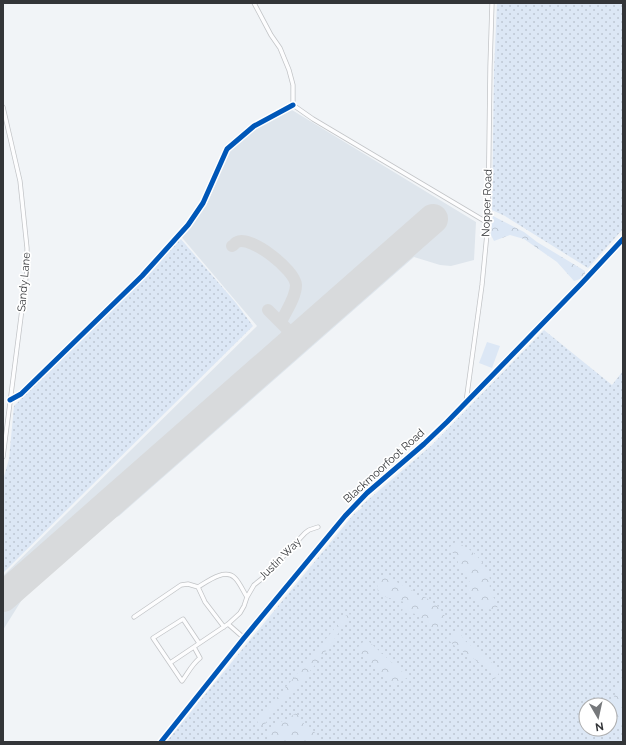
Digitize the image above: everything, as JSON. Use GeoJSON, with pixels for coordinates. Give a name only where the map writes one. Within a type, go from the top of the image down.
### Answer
{"type":"FeatureCollection","features":[{"type":"Feature","properties":{"kind":"street"},"geometry":{"type":"LineString","coordinates":[[254,3],[271,35],[280,48],[289,70],[292,85],[293,105]]}},
{"type":"Feature","properties":{"kind":"street","name":"Nopper Road"},"geometry":{"type":"LineString","coordinates":[[466,402],[482,285],[488,223],[492,3]]}},
{"type":"Feature","properties":{"kind":"street"},"geometry":{"type":"LineString","coordinates":[[293,105],[319,123],[488,223]]}},
{"type":"Feature","properties":{"kind":"street"},"geometry":{"type":"LineString","coordinates":[[10,400],[21,394],[142,276],[188,225],[203,203],[227,149],[254,126],[293,105]]}},
{"type":"Feature","properties":{"kind":"street","name":"Sandy Lane"},"geometry":{"type":"LineString","coordinates":[[3,107],[20,181],[27,248],[27,270],[3,457]]}},
{"type":"Feature","properties":{"kind":"street","name":"Blackmoorfoot Road"},"geometry":{"type":"LineString","coordinates":[[161,742],[244,638],[345,516],[367,493],[431,438],[623,240]]}},
{"type":"Feature","properties":{"kind":"street","name":"Justin Way"},"geometry":{"type":"LineString","coordinates":[[170,663],[226,626],[240,613],[254,585],[264,577],[305,533],[318,527]]}},
{"type":"Feature","properties":{"kind":"street"},"geometry":{"type":"LineString","coordinates":[[134,617],[181,585],[188,584],[198,587],[224,574],[232,575],[236,579],[247,597]]}},
{"type":"Feature","properties":{"kind":"street"},"geometry":{"type":"LineString","coordinates":[[198,587],[205,602],[226,626],[244,638]]}},
{"type":"Feature","properties":{"kind":"street"},"geometry":{"type":"LineString","coordinates":[[194,646],[200,658],[192,664],[191,670],[182,681],[153,638],[183,619],[199,643]]}},
{"type":"Feature","properties":{"kind":"shaded area"},"geometry":{"type":"Polygon","coordinates":[[[286,109],[292,110],[476,222],[474,260],[451,266],[440,265],[414,257],[119,516],[107,521],[23,598],[3,630],[3,576],[257,326],[179,234],[206,206],[230,150],[255,128],[286,109]]]}},
{"type":"Feature","properties":{"kind":"green space"},"geometry":{"type":"Polygon","coordinates":[[[497,3],[623,3],[623,229],[588,268],[505,216],[492,210],[494,71],[497,3]]]}},
{"type":"Feature","properties":{"kind":"green space"},"geometry":{"type":"Polygon","coordinates":[[[493,216],[524,232],[537,242],[585,271],[585,275],[574,281],[557,262],[524,239],[510,235],[494,241],[491,235],[493,216]]]}},
{"type":"Feature","properties":{"kind":"green space"},"geometry":{"type":"Polygon","coordinates":[[[180,238],[236,303],[253,326],[3,573],[3,480],[9,459],[14,406],[156,267],[155,265],[180,238]]]}},
{"type":"Feature","properties":{"kind":"green space"},"geometry":{"type":"Polygon","coordinates":[[[544,330],[612,385],[623,371],[623,742],[166,742],[354,514],[362,508],[361,506],[432,445],[544,330]]]}},
{"type":"Feature","properties":{"kind":"green space"},"geometry":{"type":"Polygon","coordinates":[[[487,342],[500,346],[492,368],[479,363],[487,342]]]}},
{"type":"Feature","properties":{"kind":"green space"},"geometry":{"type":"Polygon","coordinates":[[[456,542],[471,551],[484,564],[490,577],[491,594],[497,603],[496,610],[489,609],[479,604],[468,593],[467,589],[470,580],[469,577],[459,568],[457,557],[451,551],[450,547],[456,542]]]}},
{"type":"Feature","properties":{"kind":"green space"},"geometry":{"type":"Polygon","coordinates":[[[385,576],[412,590],[415,597],[425,597],[439,607],[446,618],[434,631],[416,614],[402,612],[404,602],[386,597],[378,592],[377,582],[385,576]]]}},
{"type":"Feature","properties":{"kind":"green space"},"geometry":{"type":"Polygon","coordinates":[[[351,614],[320,658],[278,706],[264,727],[257,722],[345,616],[351,614]]]}},
{"type":"Feature","properties":{"kind":"green space"},"geometry":{"type":"Polygon","coordinates":[[[459,630],[464,640],[501,670],[493,682],[490,670],[446,638],[459,630]]]}},
{"type":"Feature","properties":{"kind":"green space"},"geometry":{"type":"Polygon","coordinates":[[[366,639],[408,677],[396,685],[355,650],[366,639]]]}},
{"type":"Feature","properties":{"kind":"green space"},"geometry":{"type":"Polygon","coordinates":[[[623,674],[623,727],[618,724],[618,697],[614,697],[623,674]]]}},
{"type":"Feature","properties":{"kind":"green space"},"geometry":{"type":"Polygon","coordinates":[[[296,713],[304,724],[311,728],[323,742],[268,742],[267,737],[270,730],[280,722],[296,713]]]}},
{"type":"Feature","properties":{"kind":"taxiway"},"geometry":{"type":"LineString","coordinates":[[232,246],[237,242],[244,241],[262,249],[281,263],[294,279],[296,290],[281,322]]}},
{"type":"Feature","properties":{"kind":"taxiway"},"geometry":{"type":"LineString","coordinates":[[268,310],[287,329],[288,335],[280,353]]}},
{"type":"Feature","properties":{"kind":"runway"},"geometry":{"type":"LineString","coordinates":[[3,597],[433,219]]}},
{"type":"Feature","properties":{"kind":"cycle path"},"geometry":{"type":"LineString","coordinates":[[10,400],[21,394],[142,276],[188,225],[203,203],[227,149],[254,126],[293,105]]}},
{"type":"Feature","properties":{"kind":"cycle path"},"geometry":{"type":"LineString","coordinates":[[161,742],[244,638],[345,516],[367,493],[447,422],[623,239]]}}]}
